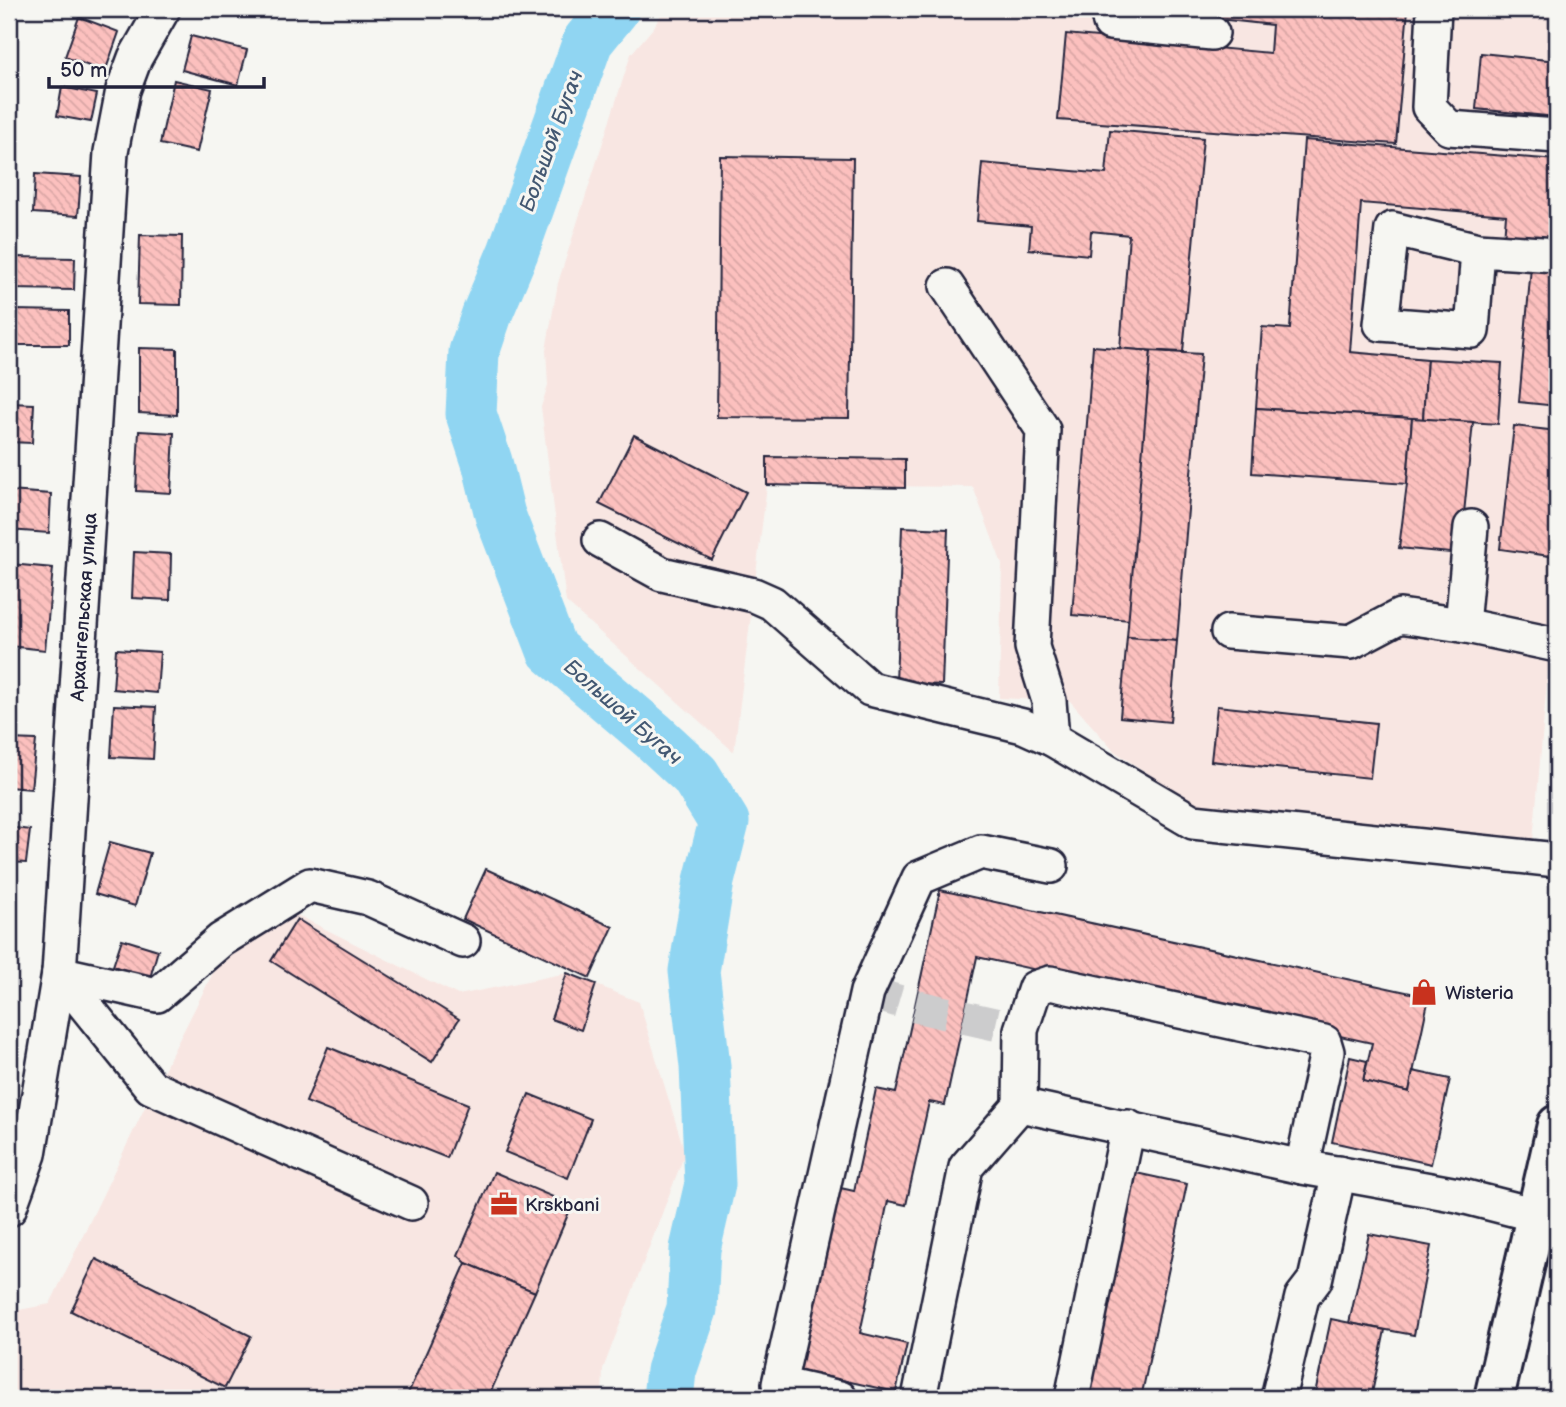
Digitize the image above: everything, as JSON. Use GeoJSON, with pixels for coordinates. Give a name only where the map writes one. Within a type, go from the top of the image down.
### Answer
{"type":"FeatureCollection","features":[{"type":"Feature","properties":{"kind":"main road"},"geometry":{"type":"LineString","coordinates":[[1494,1398],[1557,1125]]}},
{"type":"Feature","properties":{"kind":"street","name":"Архангельская улица"},"geometry":{"type":"LineString","coordinates":[[9,1209],[29,1154],[60,973],[111,152],[122,90],[135,58],[163,9]]}},
{"type":"Feature","properties":{"kind":"street"},"geometry":{"type":"LineString","coordinates":[[1107,9],[1111,23],[1212,33]]}},
{"type":"Feature","properties":{"kind":"street"},"geometry":{"type":"LineString","coordinates":[[1434,9],[1429,107],[1449,128],[1557,136]]}},
{"type":"Feature","properties":{"kind":"street"},"geometry":{"type":"LineString","coordinates":[[1478,250],[1557,255]]}},
{"type":"Feature","properties":{"kind":"street"},"geometry":{"type":"LineString","coordinates":[[947,286],[1043,430],[1032,647],[1049,701],[1052,739]]}},
{"type":"Feature","properties":{"kind":"street"},"geometry":{"type":"LineString","coordinates":[[1462,625],[1471,527]]}},
{"type":"Feature","properties":{"kind":"street"},"geometry":{"type":"LineString","coordinates":[[600,540],[662,574],[754,595],[772,603],[870,689],[1023,726],[1052,739],[1193,822],[1557,860]]}},
{"type":"Feature","properties":{"kind":"street"},"geometry":{"type":"LineString","coordinates":[[1228,632],[1350,642],[1400,616],[1462,625],[1557,645]]}},
{"type":"Feature","properties":{"kind":"street"},"geometry":{"type":"LineString","coordinates":[[840,1398],[779,1384],[867,992],[919,878],[981,852],[1051,866]]}},
{"type":"Feature","properties":{"kind":"street"},"geometry":{"type":"LineString","coordinates":[[60,973],[157,995],[221,940],[310,885],[368,898],[463,941]]}},
{"type":"Feature","properties":{"kind":"street"},"geometry":{"type":"LineString","coordinates":[[60,973],[151,1087],[411,1203]]}},
{"type":"Feature","properties":{"kind":"street"},"geometry":{"type":"LineString","coordinates":[[919,1398],[966,1167],[1020,1105],[1021,1030],[1035,988],[1050,983],[1324,1042],[1327,1052],[1302,1167]]}},
{"type":"Feature","properties":{"kind":"street"},"geometry":{"type":"LineString","coordinates":[[1020,1105],[1302,1167],[1458,1195],[1536,1215]]}},
{"type":"Feature","properties":{"kind":"street"},"geometry":{"type":"LineString","coordinates":[[1072,1398],[1128,1127]]}},
{"type":"Feature","properties":{"kind":"street"},"geometry":{"type":"LineString","coordinates":[[1278,1398],[1302,1297],[1315,1280],[1339,1173]]}},
{"type":"Feature","properties":{"kind":"shaded area"},"geometry":{"type":"Polygon","coordinates":[[[664,9],[1557,9],[1557,567],[1533,841],[1207,813],[1114,751],[1070,701],[999,698],[1002,564],[973,487],[767,485],[734,752],[566,602],[541,407],[548,385],[546,350],[558,283],[631,54],[654,27],[664,9]]]}},
{"type":"Feature","properties":{"kind":"shaded area"},"geometry":{"type":"Polygon","coordinates":[[[297,915],[458,995],[567,973],[639,1002],[685,1153],[603,1369],[602,1398],[9,1398],[9,1312],[50,1304],[217,965],[280,922],[297,915]]]}},
{"type":"Feature","properties":{"kind":"building"},"geometry":{"type":"Polygon","coordinates":[[[1156,9],[1408,9],[1396,144],[1058,120],[1066,34],[1270,53],[1272,25],[1156,12],[1156,9]]]}},
{"type":"Feature","properties":{"kind":"building"},"geometry":{"type":"Polygon","coordinates":[[[79,17],[119,32],[105,72],[65,57],[79,17]]]}},
{"type":"Feature","properties":{"kind":"building"},"geometry":{"type":"Polygon","coordinates":[[[191,36],[247,50],[238,85],[182,70],[191,36]]]}},
{"type":"Feature","properties":{"kind":"building"},"geometry":{"type":"Polygon","coordinates":[[[1481,53],[1557,61],[1557,117],[1476,109],[1481,53]]]}},
{"type":"Feature","properties":{"kind":"building"},"geometry":{"type":"Polygon","coordinates":[[[174,80],[212,89],[197,152],[160,144],[174,80]]]}},
{"type":"Feature","properties":{"kind":"building"},"geometry":{"type":"Polygon","coordinates":[[[62,87],[97,94],[91,122],[57,116],[62,87]]]}},
{"type":"Feature","properties":{"kind":"building"},"geometry":{"type":"Polygon","coordinates":[[[1110,130],[1203,138],[1183,352],[1120,349],[1129,235],[1091,231],[1089,255],[1029,249],[1031,226],[977,221],[982,163],[1106,174],[1110,130]]]}},
{"type":"Feature","properties":{"kind":"building"},"geometry":{"type":"Polygon","coordinates":[[[1304,140],[1557,160],[1557,244],[1504,240],[1506,215],[1361,203],[1350,352],[1427,359],[1423,419],[1256,408],[1262,327],[1290,329],[1304,140]]]}},
{"type":"Feature","properties":{"kind":"building"},"geometry":{"type":"Polygon","coordinates":[[[720,156],[853,158],[849,418],[717,417],[720,156]]]}},
{"type":"Feature","properties":{"kind":"building"},"geometry":{"type":"Polygon","coordinates":[[[35,174],[81,177],[78,216],[33,213],[35,174]]]}},
{"type":"Feature","properties":{"kind":"building"},"geometry":{"type":"Polygon","coordinates":[[[140,235],[182,236],[181,305],[138,304],[140,235]]]}},
{"type":"Feature","properties":{"kind":"building"},"geometry":{"type":"Polygon","coordinates":[[[13,257],[75,258],[74,290],[12,289],[13,257]]]}},
{"type":"Feature","properties":{"kind":"building"},"geometry":{"type":"Polygon","coordinates":[[[1531,267],[1557,269],[1557,406],[1519,402],[1531,267]]]}},
{"type":"Feature","properties":{"kind":"building"},"geometry":{"type":"Polygon","coordinates":[[[14,310],[69,311],[69,345],[14,345],[14,310]]]}},
{"type":"Feature","properties":{"kind":"building"},"geometry":{"type":"Polygon","coordinates":[[[1093,346],[1151,351],[1130,620],[1072,615],[1093,346]]]}},
{"type":"Feature","properties":{"kind":"building"},"geometry":{"type":"Polygon","coordinates":[[[139,348],[177,349],[177,415],[139,413],[139,348]]]}},
{"type":"Feature","properties":{"kind":"building"},"geometry":{"type":"Polygon","coordinates":[[[1151,351],[1201,354],[1177,641],[1127,637],[1151,351]]]}},
{"type":"Feature","properties":{"kind":"building"},"geometry":{"type":"Polygon","coordinates":[[[1427,359],[1502,363],[1498,424],[1423,419],[1427,359]]]}},
{"type":"Feature","properties":{"kind":"building"},"geometry":{"type":"Polygon","coordinates":[[[9,403],[34,404],[32,443],[9,442],[9,403]]]}},
{"type":"Feature","properties":{"kind":"building"},"geometry":{"type":"Polygon","coordinates":[[[1256,408],[1412,418],[1407,484],[1252,473],[1256,408]]]}},
{"type":"Feature","properties":{"kind":"building"},"geometry":{"type":"Polygon","coordinates":[[[1412,418],[1473,422],[1460,554],[1399,548],[1412,418]]]}},
{"type":"Feature","properties":{"kind":"building"},"geometry":{"type":"Polygon","coordinates":[[[1514,426],[1557,431],[1557,557],[1500,549],[1514,426]]]}},
{"type":"Feature","properties":{"kind":"building"},"geometry":{"type":"Polygon","coordinates":[[[139,431],[174,433],[171,493],[136,491],[139,431]]]}},
{"type":"Feature","properties":{"kind":"building"},"geometry":{"type":"Polygon","coordinates":[[[634,435],[746,492],[712,560],[599,504],[634,435]]]}},
{"type":"Feature","properties":{"kind":"building"},"geometry":{"type":"Polygon","coordinates":[[[767,457],[905,459],[905,488],[767,485],[767,457]]]}},
{"type":"Feature","properties":{"kind":"building"},"geometry":{"type":"Polygon","coordinates":[[[9,491],[51,494],[49,533],[9,530],[9,491]]]}},
{"type":"Feature","properties":{"kind":"building"},"geometry":{"type":"Polygon","coordinates":[[[902,527],[948,529],[942,685],[896,683],[902,527]]]}},
{"type":"Feature","properties":{"kind":"building"},"geometry":{"type":"Polygon","coordinates":[[[134,552],[171,554],[170,600],[132,598],[134,552]]]}},
{"type":"Feature","properties":{"kind":"building"},"geometry":{"type":"Polygon","coordinates":[[[10,564],[53,568],[45,650],[9,646],[10,564]]]}},
{"type":"Feature","properties":{"kind":"building"},"geometry":{"type":"Polygon","coordinates":[[[1127,637],[1177,641],[1170,722],[1120,717],[1127,637]]]}},
{"type":"Feature","properties":{"kind":"building"},"geometry":{"type":"Polygon","coordinates":[[[116,649],[160,652],[157,693],[113,689],[116,649]]]}},
{"type":"Feature","properties":{"kind":"building"},"geometry":{"type":"Polygon","coordinates":[[[114,705],[156,707],[153,759],[111,757],[114,705]]]}},
{"type":"Feature","properties":{"kind":"building"},"geometry":{"type":"Polygon","coordinates":[[[1217,706],[1376,723],[1370,778],[1211,761],[1217,706]]]}},
{"type":"Feature","properties":{"kind":"building"},"geometry":{"type":"Polygon","coordinates":[[[9,739],[36,740],[31,789],[9,787],[9,739]]]}},
{"type":"Feature","properties":{"kind":"building"},"geometry":{"type":"Polygon","coordinates":[[[9,827],[30,830],[26,863],[9,862],[9,827]]]}},
{"type":"Feature","properties":{"kind":"building"},"geometry":{"type":"Polygon","coordinates":[[[110,842],[150,853],[135,906],[95,894],[110,842]]]}},
{"type":"Feature","properties":{"kind":"building"},"geometry":{"type":"Polygon","coordinates":[[[486,869],[613,927],[590,978],[463,919],[486,869]]]}},
{"type":"Feature","properties":{"kind":"building"},"geometry":{"type":"Polygon","coordinates":[[[940,890],[1429,997],[1409,1092],[1363,1081],[1372,1043],[977,957],[945,1105],[929,1102],[906,1205],[888,1201],[860,1333],[907,1344],[896,1392],[796,1370],[836,1187],[854,1191],[876,1089],[896,1093],[940,890]]]}},
{"type":"Feature","properties":{"kind":"building"},"geometry":{"type":"Polygon","coordinates":[[[297,919],[459,1019],[432,1062],[271,961],[297,919]]]}},
{"type":"Feature","properties":{"kind":"building"},"geometry":{"type":"Polygon","coordinates":[[[122,939],[158,950],[150,978],[113,966],[122,939]]]}},
{"type":"Feature","properties":{"kind":"building"},"geometry":{"type":"Polygon","coordinates":[[[567,973],[596,984],[581,1030],[551,1019],[567,973]]]}},
{"type":"Feature","properties":{"kind":"building"},"geometry":{"type":"Polygon","coordinates":[[[328,1047],[468,1104],[447,1158],[306,1102],[328,1047]]]}},
{"type":"Feature","properties":{"kind":"building"},"geometry":{"type":"Polygon","coordinates":[[[1350,1057],[1367,1061],[1363,1081],[1409,1092],[1413,1071],[1450,1079],[1431,1164],[1332,1142],[1350,1057]]]}},
{"type":"Feature","properties":{"kind":"building"},"geometry":{"type":"Polygon","coordinates":[[[529,1094],[591,1119],[568,1178],[505,1152],[529,1094]]]}},
{"type":"Feature","properties":{"kind":"building"},"geometry":{"type":"Polygon","coordinates":[[[494,1172],[572,1205],[535,1292],[466,1263],[458,1255],[494,1172]]]}},
{"type":"Feature","properties":{"kind":"building"},"geometry":{"type":"Polygon","coordinates":[[[1136,1173],[1187,1184],[1141,1398],[1088,1398],[1136,1173]]]}},
{"type":"Feature","properties":{"kind":"building"},"geometry":{"type":"Polygon","coordinates":[[[1369,1234],[1431,1246],[1414,1335],[1349,1323],[1369,1234]]]}},
{"type":"Feature","properties":{"kind":"building"},"geometry":{"type":"Polygon","coordinates":[[[96,1259],[251,1336],[225,1388],[71,1311],[96,1259]]]}},
{"type":"Feature","properties":{"kind":"building"},"geometry":{"type":"Polygon","coordinates":[[[466,1263],[535,1292],[488,1398],[406,1398],[466,1263]]]}},
{"type":"Feature","properties":{"kind":"building"},"geometry":{"type":"Polygon","coordinates":[[[1331,1319],[1385,1330],[1371,1398],[1314,1398],[1331,1319]]]}},
{"type":"Feature","properties":{"kind":"waterway","name":"Большой Бугач"},"geometry":{"type":"LineString","coordinates":[[614,9],[588,41],[513,252],[487,314],[474,352],[471,414],[487,462],[500,515],[552,650],[695,775],[724,822],[709,881],[694,971],[705,1066],[710,1184],[695,1249],[692,1309],[671,1371],[668,1398]]}},
{"type":"Feature","properties":{"kind":"tunnel"},"geometry":{"type":"LineString","coordinates":[[867,992],[1021,1030]]}},
{"type":"Feature","properties":{"kind":"place","name":"Wisteria"},"geometry":{"type":"Point","coordinates":[1424,992]}},
{"type":"Feature","properties":{"kind":"place","name":"Krskbani"},"geometry":{"type":"Point","coordinates":[504,1204]}}]}
